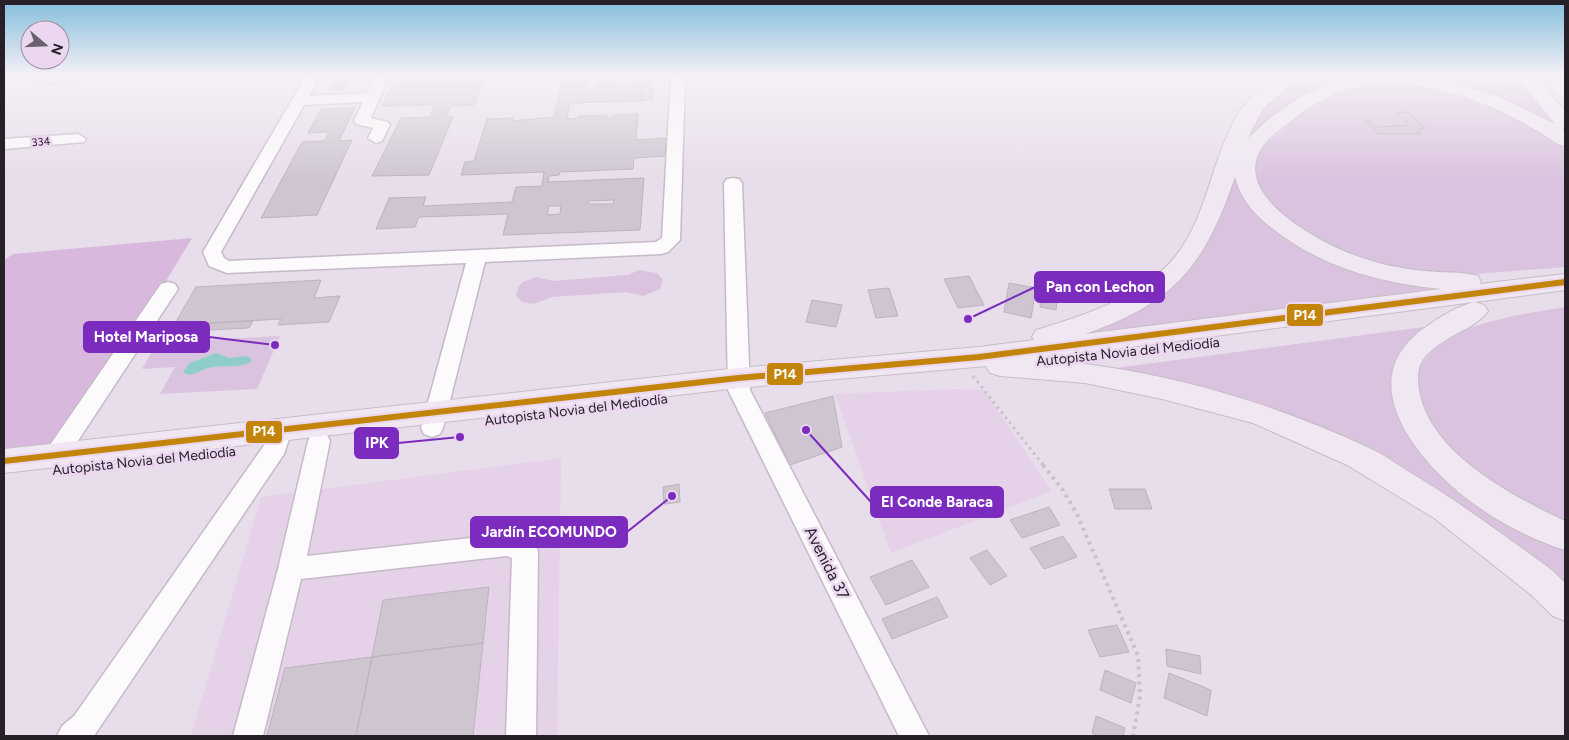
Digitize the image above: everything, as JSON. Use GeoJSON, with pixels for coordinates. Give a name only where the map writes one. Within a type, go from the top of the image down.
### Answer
{"type":"FeatureCollection","features":[{"type":"Feature","properties":{"kind":"highway"},"geometry":{"type":"LineString","coordinates":[[982,364],[1141,300],[1177,270],[1198,239],[1223,181],[1233,150],[1252,111]]}},
{"type":"Feature","properties":{"kind":"highway"},"geometry":{"type":"LineString","coordinates":[[1292,111],[1268,129],[1250,150],[1246,161],[1245,175],[1248,188],[1257,202],[1269,214],[1301,238],[1346,263],[1388,274],[1435,281],[1480,282],[1565,278]]}},
{"type":"Feature","properties":{"kind":"highway"},"geometry":{"type":"LineString","coordinates":[[1517,111],[1565,140]]}},
{"type":"Feature","properties":{"kind":"highway"},"geometry":{"type":"LineString","coordinates":[[1554,111],[1565,123]]}},
{"type":"Feature","properties":{"kind":"highway","name":"Autopista Novia del Mediodía"},"geometry":{"type":"LineString","coordinates":[[982,364],[1565,282]]}},
{"type":"Feature","properties":{"kind":"highway","name":"Autopista Novia del Mediodía"},"geometry":{"type":"LineString","coordinates":[[4,476],[278,439],[738,384],[982,364],[1475,312],[1565,298]]}},
{"type":"Feature","properties":{"kind":"highway"},"geometry":{"type":"LineString","coordinates":[[1475,312],[1446,327],[1421,344],[1407,364],[1403,389],[1409,409],[1429,441],[1466,480],[1502,506],[1565,536]]}},
{"type":"Feature","properties":{"kind":"highway"},"geometry":{"type":"LineString","coordinates":[[982,364],[1085,373],[1162,388],[1260,414],[1358,456],[1445,509],[1541,582],[1565,605]]}},
{"type":"Feature","properties":{"kind":"highway","name":"Autopista Novia del Mediodía"},"geometry":{"type":"LineString","coordinates":[[4,461],[56,455],[278,439],[319,441],[434,420]]}},
{"type":"Feature","properties":{"kind":"street"},"geometry":{"type":"LineString","coordinates":[[293,111],[212,252],[216,262],[227,267],[655,249],[667,244],[671,240],[677,111]]}},
{"type":"Feature","properties":{"kind":"street"},"geometry":{"type":"LineString","coordinates":[[366,111],[362,121],[382,125],[376,138]]}},
{"type":"Feature","properties":{"kind":"street","name":"334"},"geometry":{"type":"LineString","coordinates":[[4,144],[78,139]]}},
{"type":"Feature","properties":{"kind":"street"},"geometry":{"type":"LineString","coordinates":[[733,183],[738,384]]}},
{"type":"Feature","properties":{"kind":"street"},"geometry":{"type":"LineString","coordinates":[[434,420],[477,257]]}},
{"type":"Feature","properties":{"kind":"street"},"geometry":{"type":"LineString","coordinates":[[56,455],[168,290]]}},
{"type":"Feature","properties":{"kind":"street","name":"Avenida 37"},"geometry":{"type":"LineString","coordinates":[[738,384],[914,736]]}},
{"type":"Feature","properties":{"kind":"street"},"geometry":{"type":"LineString","coordinates":[[72,736],[84,726],[278,439]]}},
{"type":"Feature","properties":{"kind":"street"},"geometry":{"type":"LineString","coordinates":[[248,736],[291,569],[319,441]]}},
{"type":"Feature","properties":{"kind":"street"},"geometry":{"type":"LineString","coordinates":[[291,569],[507,546],[525,552],[521,736]]}},
{"type":"Feature","properties":{"kind":"path"},"geometry":{"type":"LineString","coordinates":[[982,364],[1076,514],[1138,656],[1140,696],[1133,736]]}},
{"type":"Feature","properties":{"kind":"shaded area"},"geometry":{"type":"Polygon","coordinates":[[[1262,111],[1283,111],[1272,117],[1258,134],[1240,172],[1319,253],[1464,287],[1244,316],[1093,332],[1135,311],[1172,286],[1262,111]]]}},
{"type":"Feature","properties":{"kind":"shaded area"},"geometry":{"type":"Polygon","coordinates":[[[1306,111],[1500,111],[1537,127],[1565,149],[1565,267],[1461,275],[1406,271],[1362,262],[1321,244],[1281,216],[1262,197],[1253,166],[1262,147],[1306,111]]]}},
{"type":"Feature","properties":{"kind":"shaded area"},"geometry":{"type":"Polygon","coordinates":[[[1509,111],[1543,111],[1559,129],[1509,111]]]}},
{"type":"Feature","properties":{"kind":"shaded area"},"geometry":{"type":"Polygon","coordinates":[[[192,238],[166,281],[48,449],[4,448],[4,260],[13,254],[192,238]]]}},
{"type":"Feature","properties":{"kind":"shaded area"},"geometry":{"type":"Polygon","coordinates":[[[639,270],[657,273],[663,280],[660,289],[643,296],[626,292],[552,297],[534,304],[522,302],[516,295],[519,286],[523,282],[536,277],[553,281],[628,275],[639,270]]]}},
{"type":"Feature","properties":{"kind":"shaded area"},"geometry":{"type":"Polygon","coordinates":[[[1565,307],[1565,527],[1528,511],[1487,487],[1422,417],[1413,388],[1417,368],[1438,345],[1467,328],[1513,316],[1565,307]]]}},
{"type":"Feature","properties":{"kind":"shaded area"},"geometry":{"type":"Polygon","coordinates":[[[1431,326],[1397,360],[1394,390],[1509,517],[1565,542],[1565,591],[1486,527],[1389,463],[1101,370],[1431,326]]]}},
{"type":"Feature","properties":{"kind":"shaded area"},"geometry":{"type":"Polygon","coordinates":[[[280,336],[257,389],[160,394],[175,367],[142,369],[157,343],[280,336]]]}},
{"type":"Feature","properties":{"kind":"shaded area"},"geometry":{"type":"Polygon","coordinates":[[[216,353],[229,358],[247,356],[251,359],[251,362],[241,365],[208,368],[189,375],[183,372],[190,363],[216,353]]]}},
{"type":"Feature","properties":{"kind":"shaded area"},"geometry":{"type":"Polygon","coordinates":[[[957,389],[984,390],[1052,491],[891,553],[835,394],[957,389]]]}},
{"type":"Feature","properties":{"kind":"shaded area"},"geometry":{"type":"Polygon","coordinates":[[[561,458],[557,736],[191,736],[261,497],[561,458]]]}},
{"type":"Feature","properties":{"kind":"building"},"geometry":{"type":"Polygon","coordinates":[[[320,111],[354,111],[339,141],[352,140],[317,215],[261,218],[302,142],[324,141],[329,132],[308,133],[320,111]]]}},
{"type":"Feature","properties":{"kind":"building"},"geometry":{"type":"Polygon","coordinates":[[[433,111],[449,111],[446,117],[453,117],[429,175],[372,176],[401,118],[430,117],[433,111]]]}},
{"type":"Feature","properties":{"kind":"building"},"geometry":{"type":"Polygon","coordinates":[[[555,111],[569,111],[567,119],[579,118],[579,116],[607,115],[607,118],[613,118],[613,115],[638,114],[636,140],[666,138],[665,156],[634,158],[633,169],[560,172],[559,175],[549,176],[548,182],[644,178],[640,230],[503,235],[508,214],[419,217],[415,227],[376,229],[389,198],[426,197],[423,206],[512,202],[516,187],[542,186],[544,172],[461,175],[465,162],[474,161],[487,119],[513,118],[513,121],[554,117],[555,111]],[[614,200],[588,201],[588,204],[613,204],[614,200]],[[549,206],[547,215],[560,214],[561,206],[549,206]]]}},
{"type":"Feature","properties":{"kind":"building"},"geometry":{"type":"Polygon","coordinates":[[[1408,112],[1425,128],[1418,130],[1421,134],[1378,134],[1365,121],[1371,121],[1377,127],[1409,125],[1397,113],[1408,112]]]}},
{"type":"Feature","properties":{"kind":"building"},"geometry":{"type":"Polygon","coordinates":[[[969,276],[984,305],[958,308],[944,279],[969,276]]]}},
{"type":"Feature","properties":{"kind":"building"},"geometry":{"type":"Polygon","coordinates":[[[321,280],[314,298],[340,296],[329,322],[278,325],[281,319],[174,325],[196,287],[321,280]]]}},
{"type":"Feature","properties":{"kind":"building"},"geometry":{"type":"Polygon","coordinates":[[[1009,283],[1036,288],[1031,318],[1004,312],[1009,283]]]}},
{"type":"Feature","properties":{"kind":"building"},"geometry":{"type":"Polygon","coordinates":[[[889,288],[898,316],[876,318],[868,290],[889,288]]]}},
{"type":"Feature","properties":{"kind":"building"},"geometry":{"type":"Polygon","coordinates":[[[1042,289],[1058,292],[1056,310],[1040,307],[1042,289]]]}},
{"type":"Feature","properties":{"kind":"building"},"geometry":{"type":"Polygon","coordinates":[[[812,300],[842,305],[836,327],[806,322],[812,300]]]}},
{"type":"Feature","properties":{"kind":"building"},"geometry":{"type":"Polygon","coordinates":[[[253,321],[249,328],[170,332],[174,325],[253,321]]]}},
{"type":"Feature","properties":{"kind":"building"},"geometry":{"type":"Polygon","coordinates":[[[833,396],[842,447],[790,465],[765,413],[833,396]]]}},
{"type":"Feature","properties":{"kind":"building"},"geometry":{"type":"Polygon","coordinates":[[[679,484],[680,502],[664,504],[663,487],[679,484]]]}},
{"type":"Feature","properties":{"kind":"building"},"geometry":{"type":"Polygon","coordinates":[[[1109,489],[1145,489],[1152,509],[1115,509],[1109,489]]]}},
{"type":"Feature","properties":{"kind":"building"},"geometry":{"type":"Polygon","coordinates":[[[1049,507],[1060,525],[1022,538],[1010,520],[1049,507]]]}},
{"type":"Feature","properties":{"kind":"building"},"geometry":{"type":"Polygon","coordinates":[[[1063,536],[1077,557],[1044,569],[1030,548],[1063,536]]]}},
{"type":"Feature","properties":{"kind":"building"},"geometry":{"type":"Polygon","coordinates":[[[987,550],[1007,576],[990,585],[970,558],[987,550]]]}},
{"type":"Feature","properties":{"kind":"building"},"geometry":{"type":"Polygon","coordinates":[[[912,560],[929,587],[886,605],[870,577],[912,560]]]}},
{"type":"Feature","properties":{"kind":"building"},"geometry":{"type":"Polygon","coordinates":[[[489,587],[483,643],[372,657],[383,600],[489,587]]]}},
{"type":"Feature","properties":{"kind":"building"},"geometry":{"type":"Polygon","coordinates":[[[937,597],[948,617],[892,639],[882,619],[937,597]]]}},
{"type":"Feature","properties":{"kind":"building"},"geometry":{"type":"Polygon","coordinates":[[[1117,625],[1129,652],[1100,657],[1088,630],[1117,625]]]}},
{"type":"Feature","properties":{"kind":"building"},"geometry":{"type":"Polygon","coordinates":[[[483,643],[473,736],[356,736],[372,657],[483,643]]]}},
{"type":"Feature","properties":{"kind":"building"},"geometry":{"type":"Polygon","coordinates":[[[1166,649],[1200,656],[1201,674],[1167,666],[1166,649]]]}},
{"type":"Feature","properties":{"kind":"building"},"geometry":{"type":"Polygon","coordinates":[[[372,657],[356,736],[267,736],[285,668],[372,657]]]}},
{"type":"Feature","properties":{"kind":"building"},"geometry":{"type":"Polygon","coordinates":[[[1105,670],[1136,683],[1131,703],[1100,690],[1105,670]]]}},
{"type":"Feature","properties":{"kind":"building"},"geometry":{"type":"Polygon","coordinates":[[[1169,673],[1211,690],[1207,716],[1164,698],[1169,673]]]}},
{"type":"Feature","properties":{"kind":"building"},"geometry":{"type":"Polygon","coordinates":[[[1096,716],[1125,728],[1123,736],[1100,736],[1092,733],[1096,716]]]}},
{"type":"Feature","properties":{"kind":"transit line","name":"P14"},"geometry":{"type":"LineString","coordinates":[[4,461],[738,378],[979,357],[1565,282]]}},
{"type":"Feature","properties":{"kind":"place","name":"Pan con Lechon"},"geometry":{"type":"Point","coordinates":[968,319]}},
{"type":"Feature","properties":{"kind":"place","name":"Hotel Mariposa"},"geometry":{"type":"Point","coordinates":[275,345]}},
{"type":"Feature","properties":{"kind":"place","name":"El Conde Baraca"},"geometry":{"type":"Point","coordinates":[806,430]}},
{"type":"Feature","properties":{"kind":"place","name":"IPK"},"geometry":{"type":"Point","coordinates":[460,437]}},
{"type":"Feature","properties":{"kind":"place","name":"Jardín ECOMUNDO"},"geometry":{"type":"Point","coordinates":[672,496]}}]}
